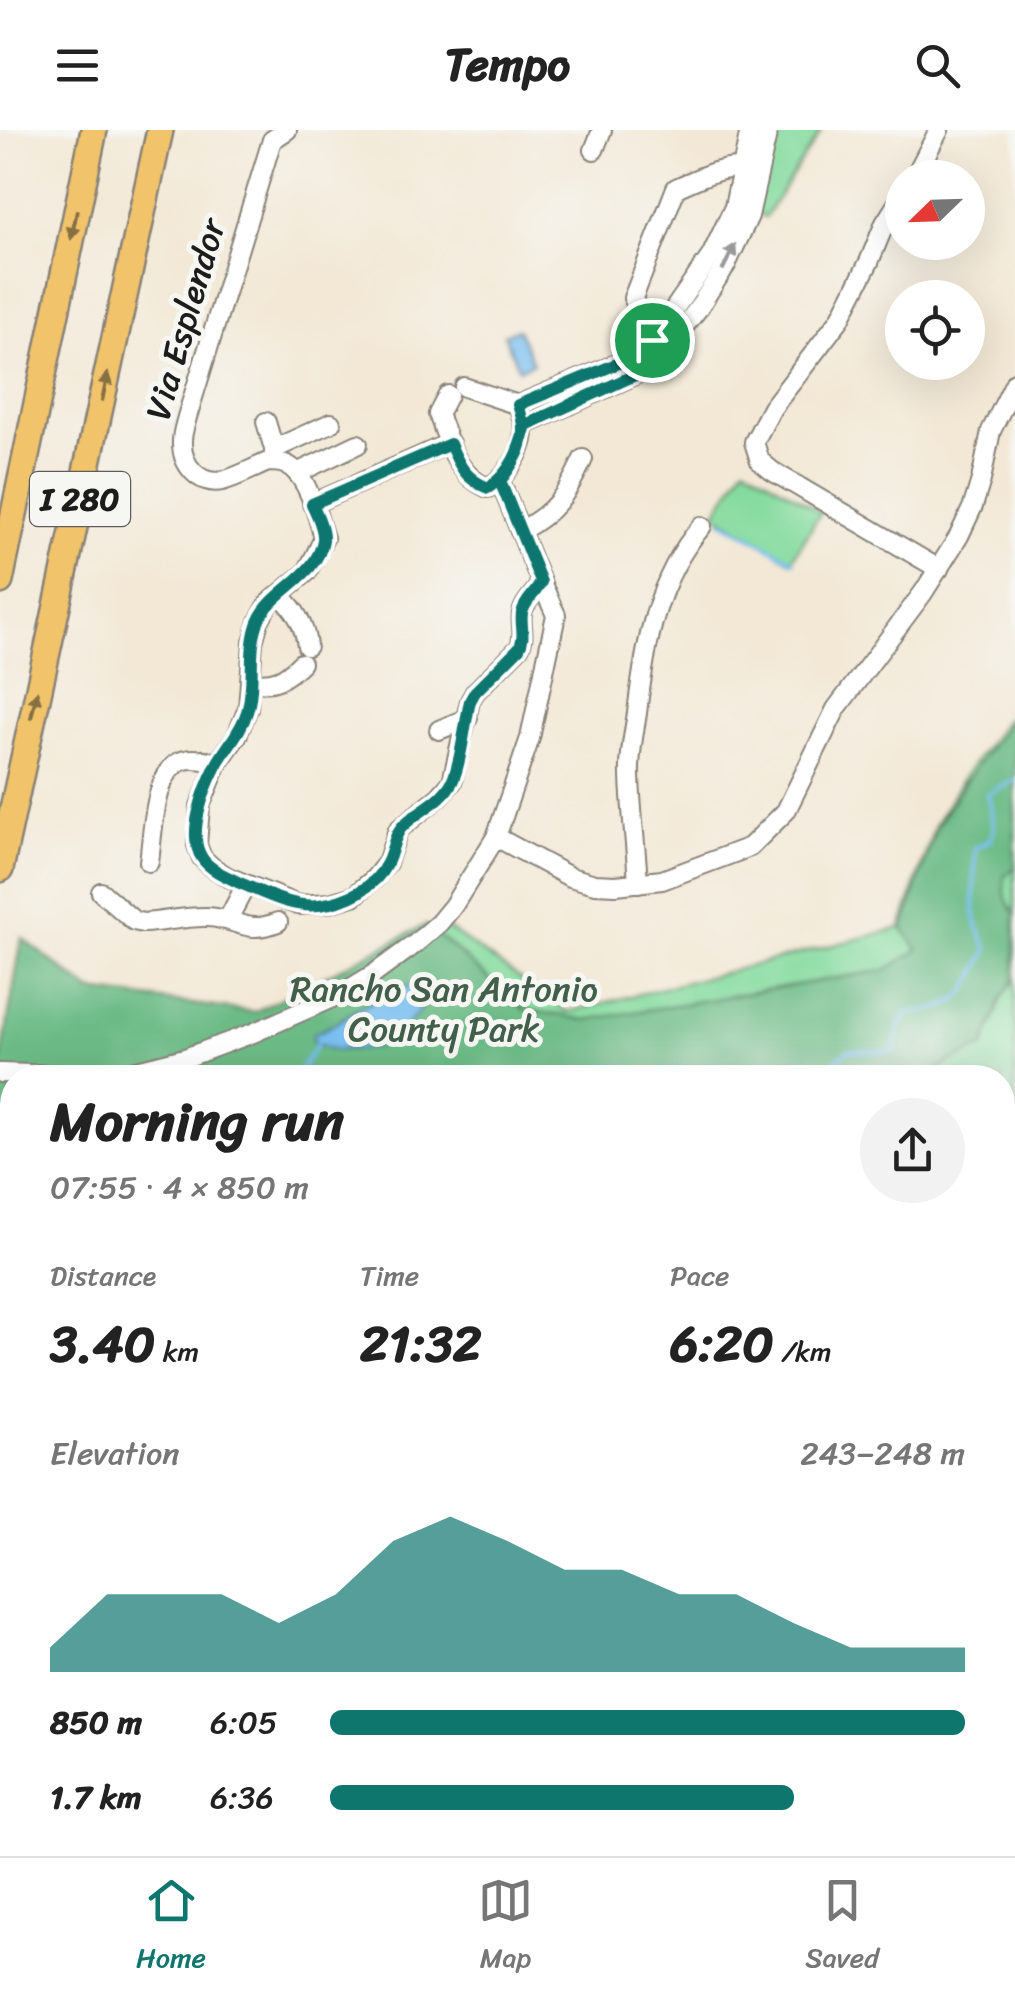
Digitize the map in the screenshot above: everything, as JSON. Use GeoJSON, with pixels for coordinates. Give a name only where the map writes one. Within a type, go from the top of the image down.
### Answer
{"type":"FeatureCollection","features":[{"type":"Feature","properties":{"kind":"highway","name":"I 280"},"geometry":{"type":"LineString","coordinates":[[0,581],[94,130]]}},
{"type":"Feature","properties":{"kind":"highway","name":"I 280"},"geometry":{"type":"LineString","coordinates":[[0,868],[160,130]]}},
{"type":"Feature","properties":{"kind":"street","name":"Via Esplendor"},"geometry":{"type":"LineString","coordinates":[[274,455],[224,480],[206,480],[189,468],[182,438],[272,140],[287,130]]}},
{"type":"Feature","properties":{"kind":"street"},"geometry":{"type":"LineString","coordinates":[[594,150],[602,130]]}},
{"type":"Feature","properties":{"kind":"street"},"geometry":{"type":"LineString","coordinates":[[526,425],[635,375],[658,346],[697,310],[726,266],[748,216],[750,130]]}},
{"type":"Feature","properties":{"kind":"street"},"geometry":{"type":"LineString","coordinates":[[752,169],[768,130]]}},
{"type":"Feature","properties":{"kind":"street"},"geometry":{"type":"LineString","coordinates":[[923,160],[939,130]]}},
{"type":"Feature","properties":{"kind":"street"},"geometry":{"type":"LineString","coordinates":[[658,346],[633,298],[676,188],[719,171],[752,169]]}},
{"type":"Feature","properties":{"kind":"street"},"geometry":{"type":"LineString","coordinates":[[885,223],[840,319],[772,408],[754,442],[760,461],[772,472],[939,569]]}},
{"type":"Feature","properties":{"kind":"street"},"geometry":{"type":"LineString","coordinates":[[518,405],[526,425],[512,466],[488,488],[476,484],[464,474],[438,414],[456,391],[518,405],[658,346]]}},
{"type":"Feature","properties":{"kind":"street"},"geometry":{"type":"LineString","coordinates":[[496,837],[582,882],[612,885],[674,876],[750,847],[786,811],[836,709],[939,569],[958,536],[981,480],[990,431],[1015,382]]}},
{"type":"Feature","properties":{"kind":"street"},"geometry":{"type":"LineString","coordinates":[[266,422],[274,455],[297,473],[324,538],[306,572],[269,604],[259,621],[242,727],[218,763],[200,806],[197,845],[212,868],[298,905],[342,900],[364,889],[387,863],[398,830],[452,782],[470,701],[519,648],[523,640],[524,606],[541,582]]}},
{"type":"Feature","properties":{"kind":"street"},"geometry":{"type":"LineString","coordinates":[[274,455],[331,423]]}},
{"type":"Feature","properties":{"kind":"street"},"geometry":{"type":"LineString","coordinates":[[297,473],[358,444]]}},
{"type":"Feature","properties":{"kind":"street"},"geometry":{"type":"LineString","coordinates":[[312,504],[450,444]]}},
{"type":"Feature","properties":{"kind":"street"},"geometry":{"type":"LineString","coordinates":[[520,531],[543,519],[570,487],[582,459]]}},
{"type":"Feature","properties":{"kind":"street"},"geometry":{"type":"LineString","coordinates":[[157,1065],[254,1034],[322,1004],[374,974],[439,923],[454,906],[496,837],[530,738],[556,615],[500,481]]}},
{"type":"Feature","properties":{"kind":"street"},"geometry":{"type":"LineString","coordinates":[[638,883],[630,770],[651,622],[674,565],[702,526]]}},
{"type":"Feature","properties":{"kind":"street"},"geometry":{"type":"LineString","coordinates":[[250,682],[269,685],[290,674],[304,654],[306,633],[280,594]]}},
{"type":"Feature","properties":{"kind":"street"},"geometry":{"type":"LineString","coordinates":[[439,730],[468,718]]}},
{"type":"Feature","properties":{"kind":"street"},"geometry":{"type":"LineString","coordinates":[[154,854],[164,778],[179,762],[189,758],[218,763]]}},
{"type":"Feature","properties":{"kind":"street"},"geometry":{"type":"LineString","coordinates":[[228,919],[246,885]]}},
{"type":"Feature","properties":{"kind":"street"},"geometry":{"type":"LineString","coordinates":[[102,892],[123,903],[134,921],[143,924],[169,915],[228,919],[252,929],[278,922]]}},
{"type":"Feature","properties":{"kind":"green space"},"geometry":{"type":"Polygon","coordinates":[[[775,130],[822,130],[765,217],[756,212],[775,130]]]}},
{"type":"Feature","properties":{"kind":"green space"},"geometry":{"type":"Polygon","coordinates":[[[745,465],[821,512],[791,561],[715,514],[745,465]]]}},
{"type":"Feature","properties":{"kind":"green space","name":"Rancho San Antonio County Park"},"geometry":{"type":"Polygon","coordinates":[[[1015,708],[1015,1065],[152,1065],[440,923],[568,1012],[901,928],[935,825],[964,776],[1015,708]]]}},
{"type":"Feature","properties":{"kind":"green space","name":"Rancho San Antonio County Park"},"geometry":{"type":"Polygon","coordinates":[[[1015,714],[1015,868],[1005,876],[1005,886],[1007,900],[1015,912],[1015,978],[1002,998],[984,1047],[945,1065],[0,1065],[22,938],[91,991],[254,1012],[426,925],[524,1009],[586,1020],[885,970],[918,950],[903,929],[936,827],[1015,714]]]}},
{"type":"Feature","properties":{"kind":"water"},"geometry":{"type":"Polygon","coordinates":[[[518,329],[533,363],[519,369],[504,335],[518,329]]]}},
{"type":"Feature","properties":{"kind":"water"},"geometry":{"type":"Polygon","coordinates":[[[418,982],[432,990],[428,998],[409,1023],[384,1043],[373,1048],[336,1050],[313,1042],[313,1034],[418,982]]]}},
{"type":"Feature","properties":{"kind":"waterway"},"geometry":{"type":"LineString","coordinates":[[722,521],[794,561]]}},
{"type":"Feature","properties":{"kind":"waterway"},"geometry":{"type":"LineString","coordinates":[[834,1065],[848,1050],[893,1052],[899,1028],[908,1013],[951,1003],[974,978],[988,949],[974,912],[975,848],[990,840],[994,829],[988,794],[1015,780]]}},
{"type":"Feature","properties":{"kind":"waterway"},"geometry":{"type":"LineString","coordinates":[[304,1065],[317,1044]]}},
{"type":"Feature","properties":{"kind":"route"},"geometry":{"type":"LineString","coordinates":[[652,340],[626,360],[518,405],[526,425],[512,466],[500,481],[541,582],[524,606],[523,640],[519,648],[470,701],[452,782],[398,830],[387,863],[374,879],[354,896],[314,906],[298,905],[212,868],[197,845],[200,806],[218,763],[242,727],[259,621],[269,604],[306,572],[324,538],[312,504],[450,444],[464,474],[488,488],[512,466],[521,446],[526,425],[635,375],[664,352],[652,340]]}}]}
